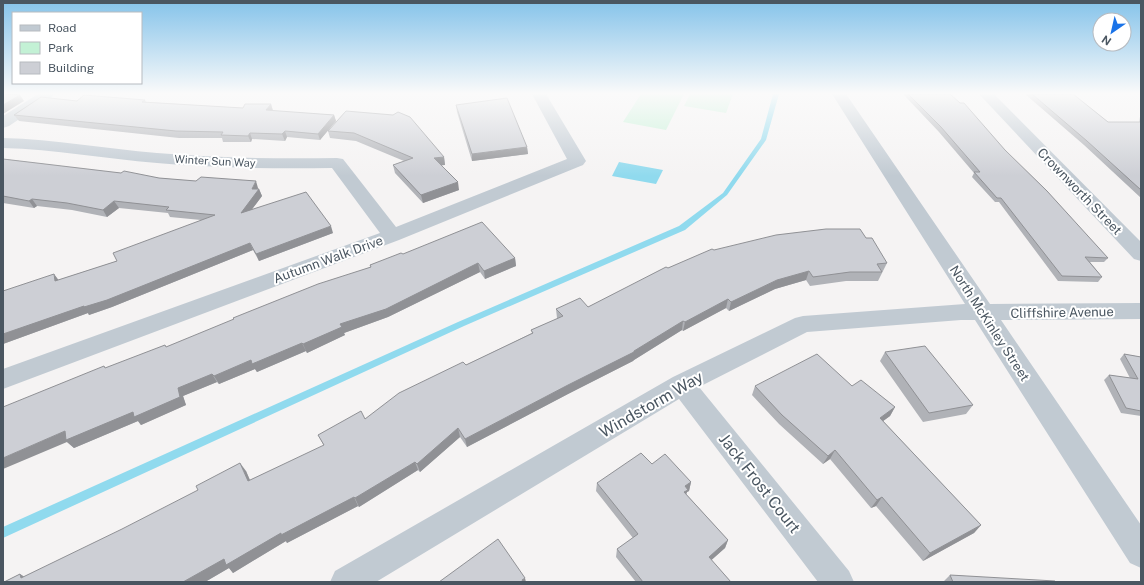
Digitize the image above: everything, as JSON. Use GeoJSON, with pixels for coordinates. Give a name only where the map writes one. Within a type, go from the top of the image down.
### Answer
{"type":"FeatureCollection","features":[{"type":"Feature","properties":{"kind":"street","name":"Autumn Walk Drive"},"geometry":{"type":"LineString","coordinates":[[3,379],[392,236],[577,161],[554,121]]}},
{"type":"Feature","properties":{"kind":"street","name":"North McKinley Street"},"geometry":{"type":"LineString","coordinates":[[857,121],[1141,552]]}},
{"type":"Feature","properties":{"kind":"street","name":"Crownworth Street"},"geometry":{"type":"LineString","coordinates":[[1012,121],[1141,254]]}},
{"type":"Feature","properties":{"kind":"street","name":"Winter Sun Way"},"geometry":{"type":"LineString","coordinates":[[3,143],[46,144],[157,158],[267,164],[337,163],[392,236]]}},
{"type":"Feature","properties":{"kind":"street","name":"Cliffshire Avenue"},"geometry":{"type":"LineString","coordinates":[[983,313],[1141,311]]}},
{"type":"Feature","properties":{"kind":"street","name":"Windstorm Way"},"geometry":{"type":"LineString","coordinates":[[346,582],[682,384],[803,324],[961,312],[983,313]]}},
{"type":"Feature","properties":{"kind":"street","name":"Jack Frost Court"},"geometry":{"type":"LineString","coordinates":[[682,384],[838,582]]}},
{"type":"Feature","properties":{"kind":"green space"},"geometry":{"type":"Polygon","coordinates":[[[623,121],[670,121],[666,130],[623,121]]]}},
{"type":"Feature","properties":{"kind":"water"},"geometry":{"type":"Polygon","coordinates":[[[619,162],[663,170],[656,184],[612,176],[619,162]]]}},
{"type":"Feature","properties":{"kind":"building"},"geometry":{"type":"Polygon","coordinates":[[[78,121],[329,121],[318,134],[285,131],[282,134],[250,133],[248,136],[221,135],[223,132],[176,131],[78,121]]]}},
{"type":"Feature","properties":{"kind":"building"},"geometry":{"type":"Polygon","coordinates":[[[337,121],[414,121],[444,157],[434,158],[458,182],[421,195],[393,165],[413,158],[354,133],[328,131],[337,121]]]}},
{"type":"Feature","properties":{"kind":"building"},"geometry":{"type":"Polygon","coordinates":[[[461,121],[517,121],[527,147],[472,154],[461,121]]]}},
{"type":"Feature","properties":{"kind":"building"},"geometry":{"type":"Polygon","coordinates":[[[935,121],[980,121],[1005,150],[1047,191],[1108,258],[1085,257],[1102,277],[1062,276],[1001,198],[997,198],[974,172],[980,172],[935,121]]]}},
{"type":"Feature","properties":{"kind":"building"},"geometry":{"type":"Polygon","coordinates":[[[1064,121],[1141,122],[1141,190],[1064,121]]]}},
{"type":"Feature","properties":{"kind":"building"},"geometry":{"type":"Polygon","coordinates":[[[3,159],[121,173],[124,171],[159,178],[196,181],[201,177],[256,181],[252,189],[259,189],[241,213],[306,192],[331,226],[256,254],[250,243],[107,300],[84,306],[3,334],[3,291],[54,274],[55,281],[117,261],[113,253],[215,215],[166,210],[169,207],[114,201],[103,210],[67,203],[32,199],[29,201],[3,196],[3,159]]]}},
{"type":"Feature","properties":{"kind":"building"},"geometry":{"type":"Polygon","coordinates":[[[482,222],[515,258],[484,271],[478,263],[386,309],[340,324],[342,327],[303,344],[302,343],[252,364],[251,360],[214,376],[212,374],[178,388],[180,397],[134,417],[133,412],[66,440],[65,431],[3,458],[3,407],[104,366],[105,368],[165,345],[166,347],[318,284],[371,267],[370,265],[401,253],[403,254],[482,222]]]}},
{"type":"Feature","properties":{"kind":"building"},"geometry":{"type":"Polygon","coordinates":[[[826,229],[860,229],[866,238],[872,238],[887,263],[877,264],[882,272],[850,272],[813,277],[809,271],[777,280],[731,302],[728,299],[685,322],[683,321],[634,352],[465,439],[458,428],[417,464],[415,462],[355,498],[354,497],[281,535],[281,533],[226,565],[224,559],[183,582],[4,582],[20,574],[21,578],[122,529],[198,490],[196,486],[240,463],[248,481],[324,445],[318,435],[361,411],[365,419],[399,393],[463,362],[466,365],[533,333],[531,330],[563,316],[556,309],[580,298],[588,307],[666,267],[668,268],[712,249],[714,250],[776,235],[826,229]]]}},
{"type":"Feature","properties":{"kind":"building"},"geometry":{"type":"Polygon","coordinates":[[[925,346],[973,405],[929,413],[885,352],[925,346]]]}},
{"type":"Feature","properties":{"kind":"building"},"geometry":{"type":"Polygon","coordinates":[[[817,354],[852,386],[861,380],[895,407],[880,418],[981,525],[930,553],[882,497],[877,500],[835,450],[828,456],[782,415],[755,386],[817,354]]]}},
{"type":"Feature","properties":{"kind":"building"},"geometry":{"type":"Polygon","coordinates":[[[1124,354],[1141,357],[1141,411],[1126,408],[1109,375],[1138,379],[1124,354]]]}},
{"type":"Feature","properties":{"kind":"building"},"geometry":{"type":"Polygon","coordinates":[[[641,453],[652,464],[665,454],[691,482],[685,486],[688,490],[684,492],[728,540],[709,557],[731,582],[643,582],[617,549],[638,534],[597,483],[641,453]]]}},
{"type":"Feature","properties":{"kind":"building"},"geometry":{"type":"Polygon","coordinates":[[[498,539],[525,578],[522,580],[523,582],[439,582],[498,539]]]}},
{"type":"Feature","properties":{"kind":"building"},"geometry":{"type":"Polygon","coordinates":[[[950,575],[1055,581],[1056,582],[953,582],[950,575]]]}},
{"type":"Feature","properties":{"kind":"waterway"},"geometry":{"type":"LineString","coordinates":[[3,533],[461,324],[682,228],[725,194],[764,139],[769,121]]}}]}
